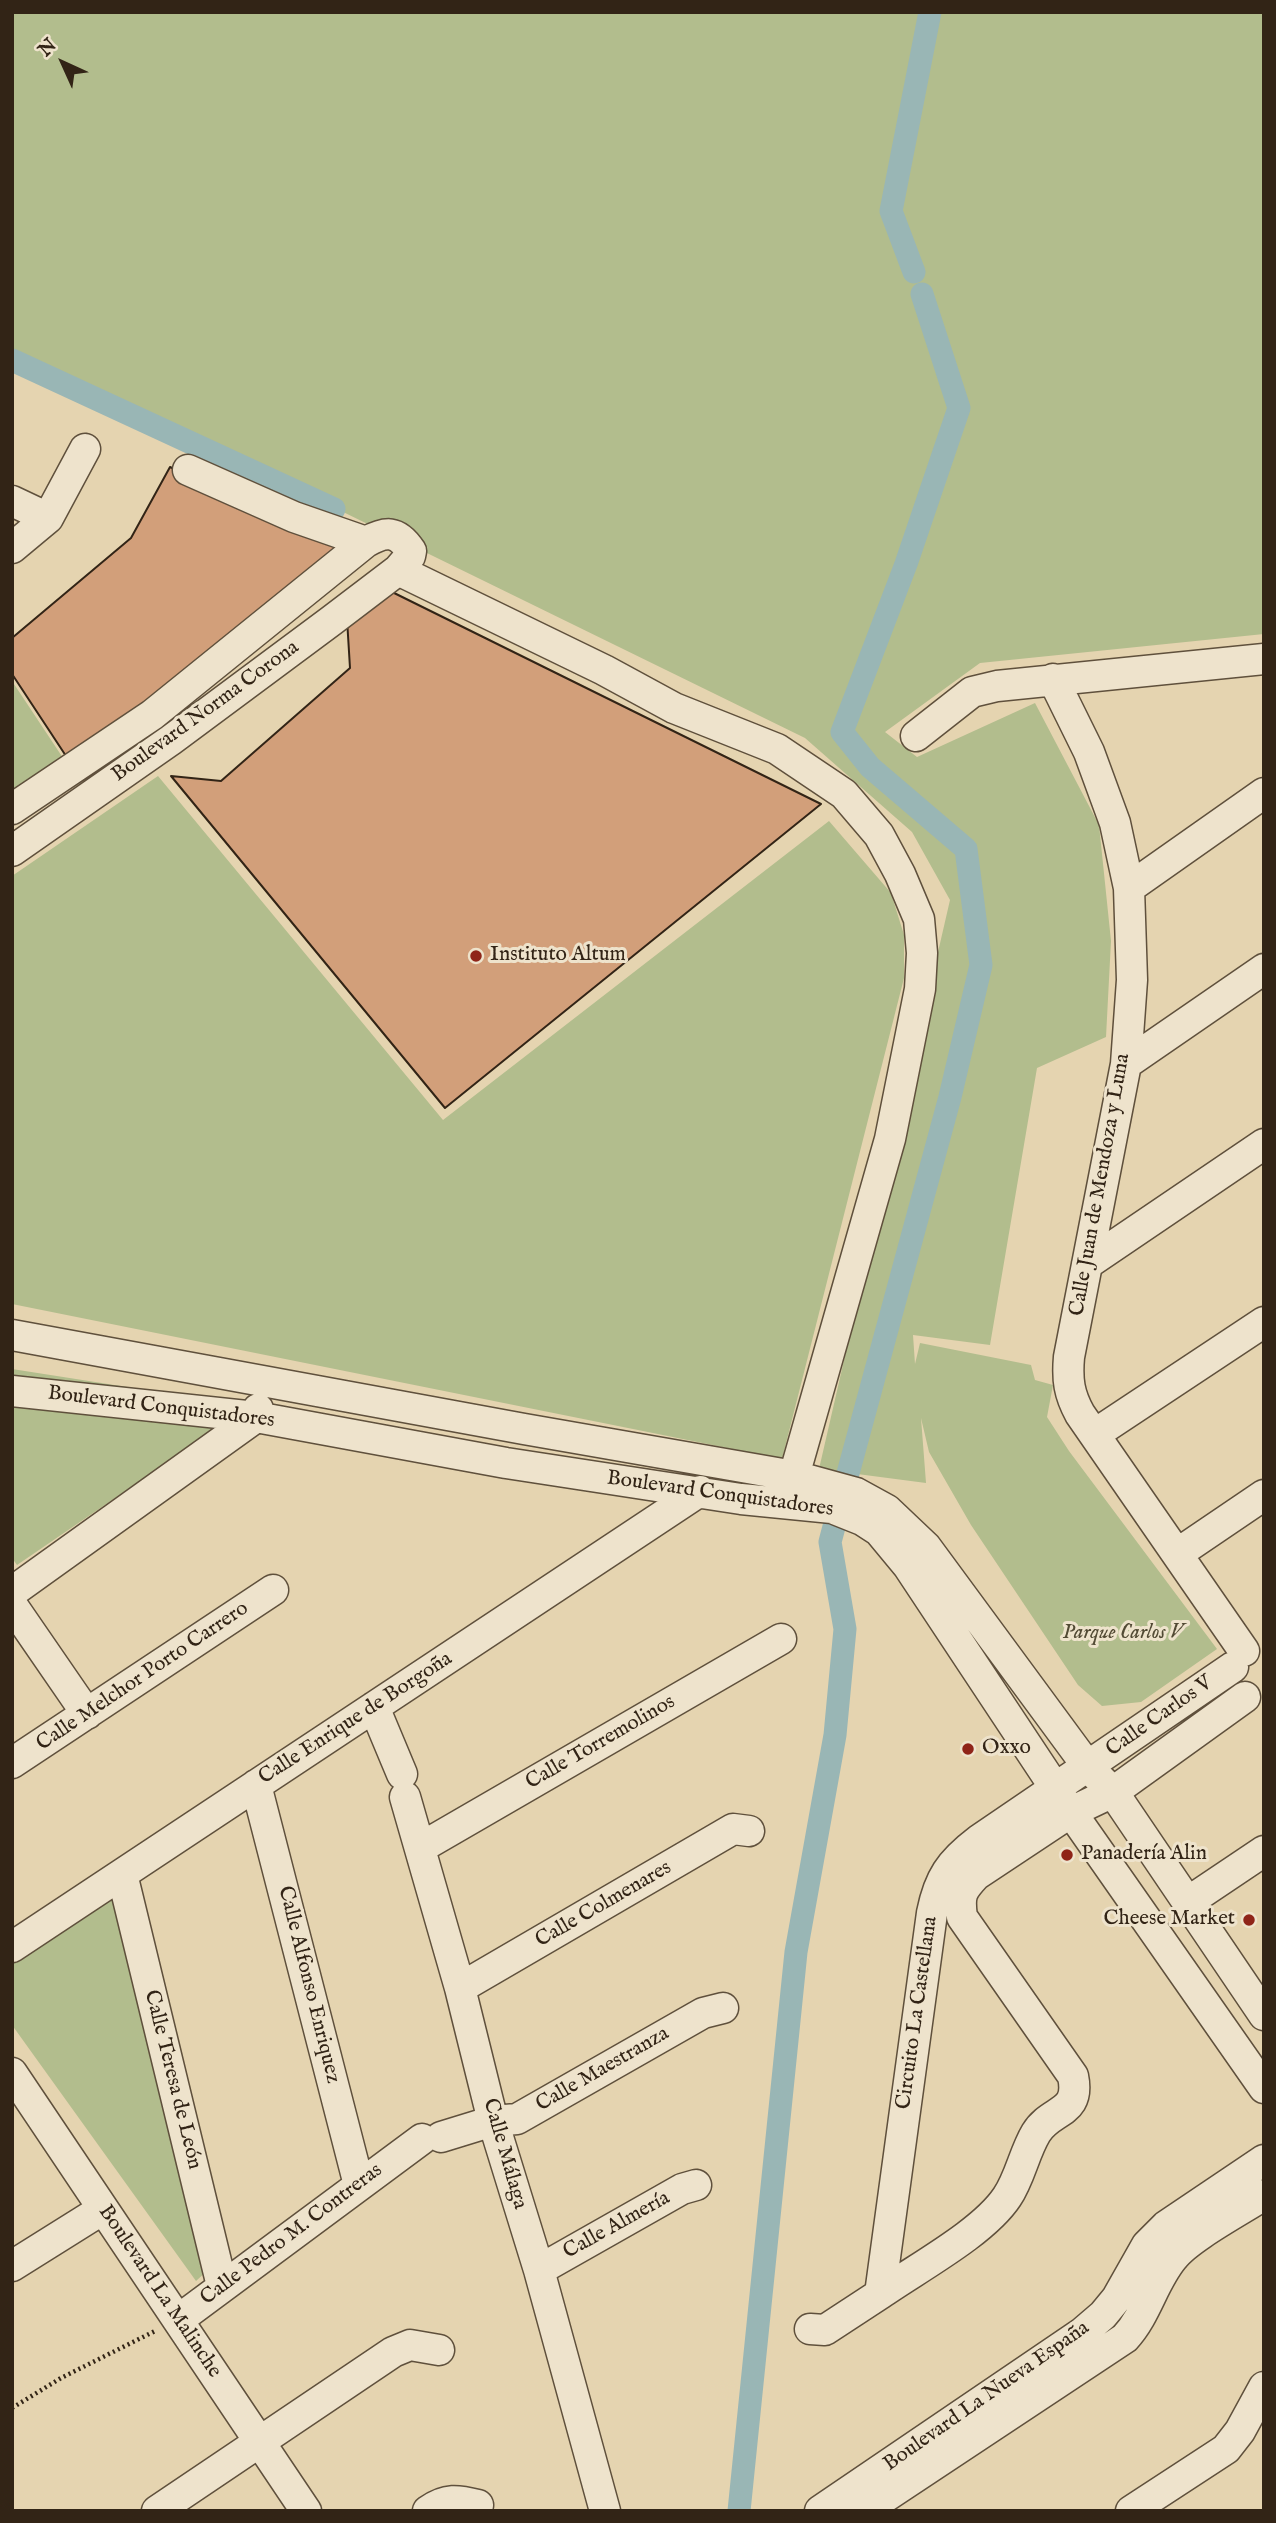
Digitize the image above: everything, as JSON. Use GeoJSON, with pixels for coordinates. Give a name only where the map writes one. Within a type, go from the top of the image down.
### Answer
{"type":"FeatureCollection","features":[{"type":"Feature","properties":{"kind":"street"},"geometry":{"type":"LineString","coordinates":[[12,548],[48,518],[86,449]]}},
{"type":"Feature","properties":{"kind":"street"},"geometry":{"type":"LineString","coordinates":[[188,470],[294,517],[366,542],[378,535],[400,537],[411,551],[398,570],[604,670],[674,708],[777,749],[844,794],[879,835],[900,874],[919,919],[922,953],[920,989],[890,1139],[794,1476]]}},
{"type":"Feature","properties":{"kind":"street"},"geometry":{"type":"LineString","coordinates":[[12,501],[48,518]]}},
{"type":"Feature","properties":{"kind":"street","name":"Boulevard Norma Corona"},"geometry":{"type":"LineString","coordinates":[[12,809],[152,715],[366,542]]}},
{"type":"Feature","properties":{"kind":"street","name":"Boulevard Norma Corona"},"geometry":{"type":"LineString","coordinates":[[12,851],[171,740],[398,570]]}},
{"type":"Feature","properties":{"kind":"street"},"geometry":{"type":"LineString","coordinates":[[915,736],[972,692],[997,686],[1264,659]]}},
{"type":"Feature","properties":{"kind":"street","name":"Calle Juan de Mendoza y Luna"},"geometry":{"type":"LineString","coordinates":[[1053,679],[1088,752],[1115,822],[1129,888],[1132,980],[1126,1064],[1067,1378],[1070,1396],[1247,1656],[1231,1674],[1233,1684],[1254,1697]]}},
{"type":"Feature","properties":{"kind":"street"},"geometry":{"type":"LineString","coordinates":[[152,715],[171,740]]}},
{"type":"Feature","properties":{"kind":"street"},"geometry":{"type":"LineString","coordinates":[[1129,888],[1264,793]]}},
{"type":"Feature","properties":{"kind":"street"},"geometry":{"type":"LineString","coordinates":[[1126,1064],[1264,969]]}},
{"type":"Feature","properties":{"kind":"street"},"geometry":{"type":"LineString","coordinates":[[1087,1264],[1264,1144]]}},
{"type":"Feature","properties":{"kind":"street"},"geometry":{"type":"LineString","coordinates":[[1096,1434],[1264,1322]]}},
{"type":"Feature","properties":{"kind":"street","name":"Boulevard Conquistadores"},"geometry":{"type":"LineString","coordinates":[[12,1335],[794,1476],[856,1493],[887,1510],[926,1547],[1088,1768],[1112,1792],[1264,2015]]}},
{"type":"Feature","properties":{"kind":"street"},"geometry":{"type":"LineString","coordinates":[[12,1591],[256,1417],[266,1380]]}},
{"type":"Feature","properties":{"kind":"street","name":"Boulevard Conquistadores"},"geometry":{"type":"LineString","coordinates":[[12,1391],[256,1417],[506,1463],[741,1499],[832,1508],[862,1520],[878,1531],[908,1566],[1063,1800],[1264,2088]]}},
{"type":"Feature","properties":{"kind":"street","name":"Calle Enrique de Borgoña"},"geometry":{"type":"LineString","coordinates":[[12,1947],[700,1491]]}},
{"type":"Feature","properties":{"kind":"street"},"geometry":{"type":"LineString","coordinates":[[1177,1554],[1264,1495]]}},
{"type":"Feature","properties":{"kind":"street","name":"Calle Melchor Porto Carrero"},"geometry":{"type":"LineString","coordinates":[[12,1763],[273,1590]]}},
{"type":"Feature","properties":{"kind":"street"},"geometry":{"type":"LineString","coordinates":[[12,1605],[87,1714]]}},
{"type":"Feature","properties":{"kind":"street","name":"Calle Torremolinos"},"geometry":{"type":"LineString","coordinates":[[421,1848],[780,1639]]}},
{"type":"Feature","properties":{"kind":"street","name":"Calle Carlos V"},"geometry":{"type":"LineString","coordinates":[[1063,1800],[1088,1768],[1247,1656]]}},
{"type":"Feature","properties":{"kind":"street","name":"Calle Carlos V"},"geometry":{"type":"LineString","coordinates":[[1063,1800],[1112,1792],[1254,1697]]}},
{"type":"Feature","properties":{"kind":"street","name":"Calle Málaga"},"geometry":{"type":"LineString","coordinates":[[374,1707],[404,1785],[460,1988],[493,2121],[539,2270],[605,2511]]}},
{"type":"Feature","properties":{"kind":"street","name":"Calle Alfonso Enriquez"},"geometry":{"type":"LineString","coordinates":[[256,1785],[359,2185]]}},
{"type":"Feature","properties":{"kind":"street","name":"Circuito La Castellana"},"geometry":{"type":"LineString","coordinates":[[880,2294],[922,1978],[948,1895],[947,1870],[958,1856],[1063,1800]]}},
{"type":"Feature","properties":{"kind":"street","name":"Calle Colmenares"},"geometry":{"type":"LineString","coordinates":[[460,1988],[733,1829],[749,1831]]}},
{"type":"Feature","properties":{"kind":"street"},"geometry":{"type":"LineString","coordinates":[[1188,1902],[1264,1851]]}},
{"type":"Feature","properties":{"kind":"street","name":"Calle Teresa de León"},"geometry":{"type":"LineString","coordinates":[[122,1874],[222,2286]]}},
{"type":"Feature","properties":{"kind":"street","name":"Circuito La Castellana"},"geometry":{"type":"LineString","coordinates":[[810,2329],[825,2330],[987,2222],[1008,2196],[1037,2131],[1067,2108],[1074,2099],[1073,2076],[948,1895]]}},
{"type":"Feature","properties":{"kind":"street","name":"Calle Maestranza"},"geometry":{"type":"LineString","coordinates":[[431,2138],[493,2121],[517,2119],[702,2013],[723,2008]]}},
{"type":"Feature","properties":{"kind":"street","name":"Boulevard La Malinche"},"geometry":{"type":"LineString","coordinates":[[17,2090],[103,2209],[306,2511]]}},
{"type":"Feature","properties":{"kind":"street","name":"Calle Pedro M. Contreras"},"geometry":{"type":"LineString","coordinates":[[178,2320],[359,2185],[431,2138]]}},
{"type":"Feature","properties":{"kind":"street","name":"Boulevard La Nueva España"},"geometry":{"type":"LineString","coordinates":[[820,2511],[1082,2333],[1117,2298],[1147,2245],[1166,2226],[1264,2160]]}},
{"type":"Feature","properties":{"kind":"street","name":"Calle Almería"},"geometry":{"type":"LineString","coordinates":[[539,2270],[682,2189],[696,2185]]}},
{"type":"Feature","properties":{"kind":"street","name":"Boulevard La Nueva España"},"geometry":{"type":"LineString","coordinates":[[864,2511],[1125,2337],[1138,2324],[1174,2257],[1200,2236],[1264,2196]]}},
{"type":"Feature","properties":{"kind":"street"},"geometry":{"type":"LineString","coordinates":[[12,2266],[103,2209]]}},
{"type":"Feature","properties":{"kind":"street"},"geometry":{"type":"LineString","coordinates":[[157,2511],[393,2352],[410,2345],[439,2350]]}},
{"type":"Feature","properties":{"kind":"street"},"geometry":{"type":"LineString","coordinates":[[1131,2511],[1226,2449],[1240,2431],[1264,2387]]}},
{"type":"Feature","properties":{"kind":"street"},"geometry":{"type":"LineString","coordinates":[[428,2511],[440,2502],[451,2500],[478,2505]]}},
{"type":"Feature","properties":{"kind":"path"},"geometry":{"type":"LineString","coordinates":[[12,2409],[61,2378],[178,2320]]}},
{"type":"Feature","properties":{"kind":"green space","name":"Parque Carlos V"},"geometry":{"type":"Polygon","coordinates":[[[12,12],[1264,12],[1264,634],[980,663],[885,732],[917,757],[1035,703],[1099,825],[1111,941],[1106,1037],[1037,1068],[990,1345],[913,1335],[915,1364],[920,1343],[1031,1365],[1035,1380],[1053,1385],[1047,1417],[1069,1451],[1217,1649],[1141,1702],[1102,1706],[1078,1685],[971,1525],[929,1452],[921,1418],[926,1483],[819,1469],[950,900],[912,832],[805,738],[12,350],[12,12]]]}},
{"type":"Feature","properties":{"kind":"green space"},"geometry":{"type":"Polygon","coordinates":[[[12,681],[63,758],[12,793],[12,681]]]}},
{"type":"Feature","properties":{"kind":"green space"},"geometry":{"type":"Polygon","coordinates":[[[158,776],[443,1120],[829,821],[891,893],[904,935],[904,978],[782,1459],[12,1304],[12,876],[158,776]]]}},
{"type":"Feature","properties":{"kind":"green space"},"geometry":{"type":"Polygon","coordinates":[[[12,1369],[204,1399],[219,1427],[17,1565],[12,1558],[12,1369]]]}},
{"type":"Feature","properties":{"kind":"green space"},"geometry":{"type":"Polygon","coordinates":[[[113,1893],[209,2269],[196,2281],[12,2025],[12,1960],[113,1893]]]}},
{"type":"Feature","properties":{"kind":"building"},"geometry":{"type":"Polygon","coordinates":[[[170,467],[341,548],[145,710],[66,756],[12,674],[12,638],[131,538],[170,467]]]}},
{"type":"Feature","properties":{"kind":"building","name":"Instituto Altum"},"geometry":{"type":"Polygon","coordinates":[[[382,587],[821,804],[445,1108],[171,776],[221,781],[350,668],[347,619],[382,587]]]}},
{"type":"Feature","properties":{"kind":"waterway"},"geometry":{"type":"LineString","coordinates":[[914,272],[891,211],[930,12]]}},
{"type":"Feature","properties":{"kind":"waterway"},"geometry":{"type":"LineString","coordinates":[[847,1477],[950,1097],[981,965],[966,849],[870,767],[842,732],[906,564],[959,408],[922,294]]}},
{"type":"Feature","properties":{"kind":"waterway"},"geometry":{"type":"LineString","coordinates":[[12,360],[334,509]]}},
{"type":"Feature","properties":{"kind":"waterway"},"geometry":{"type":"LineString","coordinates":[[739,2511],[796,1952],[835,1735],[845,1629],[830,1542],[835,1523]]}},
{"type":"Feature","properties":{"kind":"place","name":"Instituto Altum"},"geometry":{"type":"Point","coordinates":[476,956]}},
{"type":"Feature","properties":{"kind":"place","name":"Oxxo"},"geometry":{"type":"Point","coordinates":[968,1749]}},
{"type":"Feature","properties":{"kind":"place","name":"Panadería Alin"},"geometry":{"type":"Point","coordinates":[1067,1855]}},
{"type":"Feature","properties":{"kind":"place","name":"Cheese Market"},"geometry":{"type":"Point","coordinates":[1249,1920]}}]}
